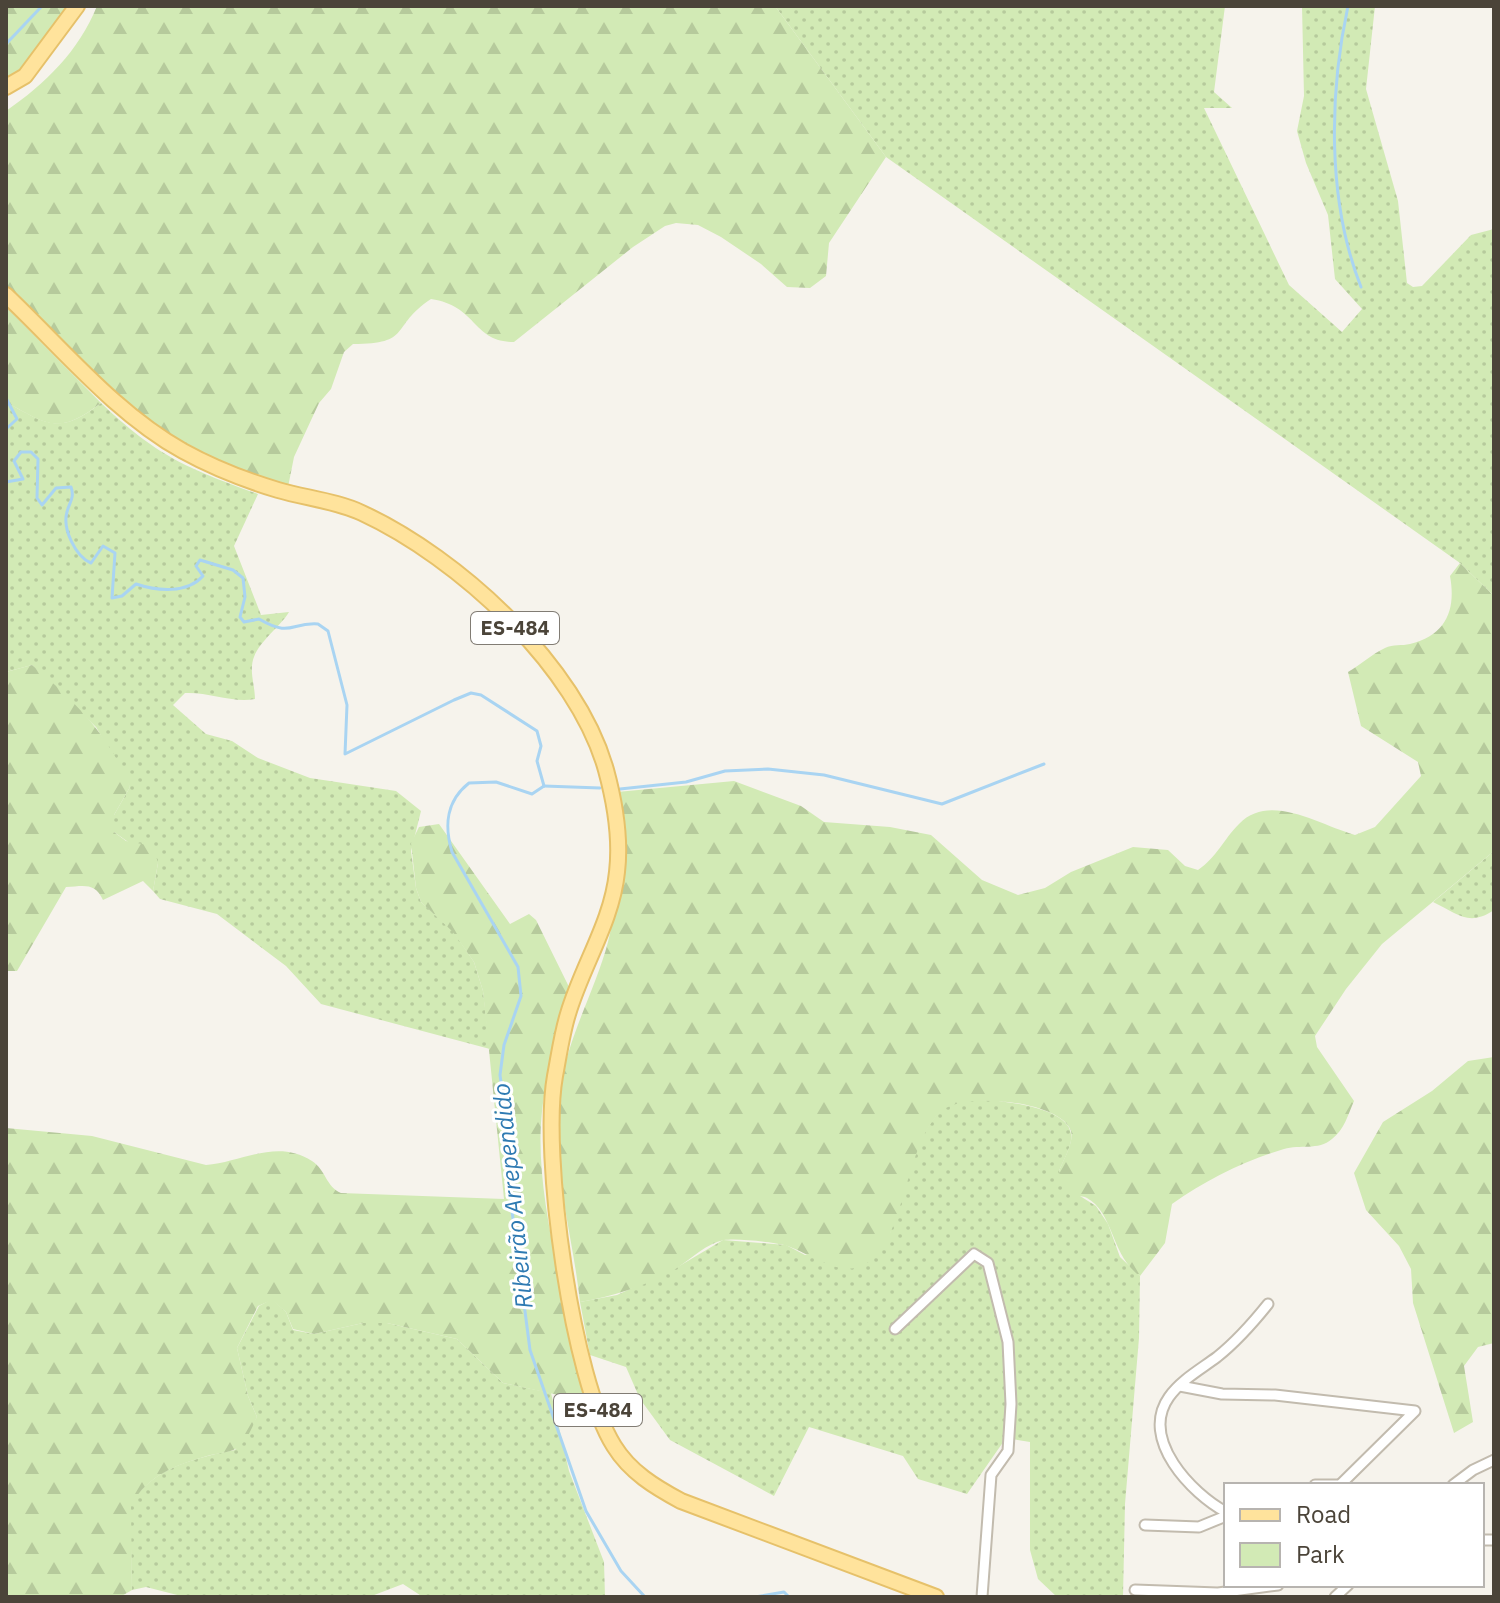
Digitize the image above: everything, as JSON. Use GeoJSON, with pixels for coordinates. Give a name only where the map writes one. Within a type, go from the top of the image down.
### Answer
{"type":"FeatureCollection","features":[{"type":"Feature","properties":{"kind":"main road"},"geometry":{"type":"LineString","coordinates":[[6,87],[25,76],[77,6]]}},
{"type":"Feature","properties":{"kind":"main road","name":"ES-484"},"geometry":{"type":"LineString","coordinates":[[6,295],[144,426],[185,452],[275,489],[359,511],[420,544],[479,593],[533,646],[581,707],[606,769],[618,826],[617,874],[605,921],[568,1013],[554,1081],[551,1168],[584,1365],[604,1426],[628,1465],[652,1486],[681,1501],[936,1597]]}},
{"type":"Feature","properties":{"kind":"street"},"geometry":{"type":"LineString","coordinates":[[895,1329],[974,1254],[988,1263],[1008,1342],[1011,1404],[1008,1451],[991,1475],[982,1597]]}},
{"type":"Feature","properties":{"kind":"street"},"geometry":{"type":"LineString","coordinates":[[1224,1513],[1182,1477],[1170,1456],[1161,1413],[1169,1397],[1244,1335],[1268,1304]]}},
{"type":"Feature","properties":{"kind":"street"},"geometry":{"type":"LineString","coordinates":[[1180,1386],[1222,1394],[1275,1395],[1415,1411],[1340,1483]]}},
{"type":"Feature","properties":{"kind":"street"},"geometry":{"type":"LineString","coordinates":[[1456,1483],[1494,1460]]}},
{"type":"Feature","properties":{"kind":"street"},"geometry":{"type":"LineString","coordinates":[[1145,1525],[1199,1527],[1224,1515]]}},
{"type":"Feature","properties":{"kind":"street"},"geometry":{"type":"LineString","coordinates":[[1135,1590],[1218,1593],[1263,1587]]}},
{"type":"Feature","properties":{"kind":"green space"},"geometry":{"type":"Polygon","coordinates":[[[6,6],[81,6],[50,54],[6,92],[6,6]]]}},
{"type":"Feature","properties":{"kind":"green space"},"geometry":{"type":"Polygon","coordinates":[[[97,6],[775,6],[886,157],[829,243],[826,276],[810,288],[787,287],[761,264],[721,237],[698,225],[676,223],[665,226],[633,247],[514,342],[490,336],[458,309],[431,299],[393,337],[385,341],[353,344],[344,352],[331,389],[319,403],[294,457],[288,487],[243,473],[149,428],[6,285],[6,111],[34,90],[71,52],[97,6]]]}},
{"type":"Feature","properties":{"kind":"green space"},"geometry":{"type":"Polygon","coordinates":[[[775,6],[1225,6],[1214,92],[1232,108],[1204,108],[1289,285],[1342,332],[1362,309],[1335,279],[1328,215],[1306,163],[1297,131],[1304,96],[1302,6],[1375,6],[1366,89],[1398,201],[1407,283],[1413,287],[1422,286],[1471,235],[1494,229],[1494,596],[1460,563],[886,157],[775,6]]]}},
{"type":"Feature","properties":{"kind":"green space"},"geometry":{"type":"Polygon","coordinates":[[[6,307],[101,403],[74,420],[54,424],[6,402],[6,307]]]}},
{"type":"Feature","properties":{"kind":"green space"},"geometry":{"type":"Polygon","coordinates":[[[6,402],[54,423],[75,420],[101,403],[139,436],[174,459],[258,494],[234,546],[261,615],[289,612],[253,658],[255,699],[237,700],[185,693],[173,705],[206,734],[232,741],[258,758],[310,778],[396,791],[421,811],[411,851],[416,888],[421,902],[453,931],[474,962],[483,991],[490,1049],[321,1004],[286,966],[217,914],[160,899],[153,891],[158,863],[114,832],[114,815],[130,787],[96,727],[32,665],[6,672],[6,402]]]}},
{"type":"Feature","properties":{"kind":"green space"},"geometry":{"type":"Polygon","coordinates":[[[1460,563],[1494,596],[1494,851],[1382,944],[1346,989],[1315,1036],[1317,1047],[1354,1101],[1343,1127],[1332,1139],[1321,1145],[1290,1148],[1254,1159],[1212,1179],[1172,1204],[1165,1243],[1140,1276],[1123,1257],[1096,1205],[1085,1197],[1069,1195],[1059,1171],[1072,1136],[1064,1121],[1032,1106],[971,1101],[943,1110],[930,1125],[919,1146],[887,1241],[875,1257],[859,1267],[840,1268],[779,1244],[724,1240],[705,1248],[654,1280],[580,1302],[563,1195],[558,1114],[569,1049],[603,960],[612,923],[618,867],[617,792],[734,781],[801,806],[824,822],[890,827],[931,835],[982,880],[1018,895],[1045,888],[1071,872],[1133,847],[1168,850],[1185,866],[1198,870],[1239,824],[1251,815],[1265,811],[1295,814],[1355,835],[1375,827],[1421,776],[1418,762],[1361,726],[1348,672],[1385,648],[1410,644],[1433,634],[1450,610],[1450,576],[1460,563]]]}},
{"type":"Feature","properties":{"kind":"green space"},"geometry":{"type":"Polygon","coordinates":[[[32,665],[76,705],[112,751],[130,787],[114,815],[114,832],[126,841],[153,846],[158,863],[153,891],[143,881],[103,900],[93,888],[66,887],[17,971],[6,971],[6,672],[32,665]]]}},
{"type":"Feature","properties":{"kind":"green space"},"geometry":{"type":"Polygon","coordinates":[[[439,824],[510,924],[529,914],[536,920],[571,991],[545,1089],[541,1156],[556,1263],[590,1402],[503,1383],[457,1339],[387,1323],[363,1323],[314,1334],[293,1329],[286,1312],[272,1300],[258,1306],[237,1348],[248,1396],[257,1417],[246,1438],[234,1450],[196,1459],[164,1473],[146,1486],[131,1505],[132,1590],[120,1597],[6,1597],[6,1128],[92,1136],[206,1165],[273,1151],[299,1154],[312,1161],[332,1187],[341,1193],[504,1199],[483,991],[474,962],[453,932],[421,902],[416,888],[411,843],[419,827],[439,824]]]}},
{"type":"Feature","properties":{"kind":"green space"},"geometry":{"type":"Polygon","coordinates":[[[1494,851],[1494,910],[1470,918],[1433,902],[1494,851]]]}},
{"type":"Feature","properties":{"kind":"green space"},"geometry":{"type":"Polygon","coordinates":[[[1494,1057],[1494,1343],[1478,1347],[1464,1366],[1473,1422],[1454,1433],[1413,1303],[1411,1269],[1399,1246],[1366,1210],[1354,1173],[1383,1122],[1432,1091],[1468,1061],[1494,1057]]]}},
{"type":"Feature","properties":{"kind":"green space"},"geometry":{"type":"Polygon","coordinates":[[[992,1100],[1038,1109],[1068,1125],[1071,1143],[1059,1171],[1080,1196],[1096,1206],[1108,1224],[1120,1257],[1140,1276],[1139,1338],[1125,1504],[1123,1597],[1057,1597],[1038,1579],[1030,1550],[1030,1442],[1006,1438],[967,1494],[918,1479],[903,1456],[809,1427],[774,1496],[670,1440],[640,1399],[626,1367],[590,1355],[580,1302],[617,1295],[676,1268],[723,1240],[786,1245],[805,1255],[890,1233],[916,1149],[933,1120],[953,1104],[992,1100]]]}},
{"type":"Feature","properties":{"kind":"green space"},"geometry":{"type":"Polygon","coordinates":[[[272,1299],[286,1312],[293,1330],[314,1334],[363,1323],[387,1323],[457,1339],[503,1383],[551,1393],[569,1471],[604,1562],[605,1597],[423,1597],[403,1584],[369,1597],[185,1597],[146,1587],[132,1590],[130,1505],[150,1482],[176,1466],[235,1450],[257,1417],[248,1396],[237,1348],[259,1306],[272,1299]]]}},
{"type":"Feature","properties":{"kind":"waterway","name":"Ribeirão Arrependido"},"geometry":{"type":"LineString","coordinates":[[6,44],[42,6]]}},
{"type":"Feature","properties":{"kind":"waterway"},"geometry":{"type":"LineString","coordinates":[[1348,6],[1337,75],[1335,147],[1342,219],[1361,287]]}},
{"type":"Feature","properties":{"kind":"waterway","name":"Ribeirão Arrependido"},"geometry":{"type":"LineString","coordinates":[[6,398],[17,419],[6,429]]}},
{"type":"Feature","properties":{"kind":"waterway","name":"Ribeirão Arrependido"},"geometry":{"type":"LineString","coordinates":[[6,482],[23,479],[14,461],[21,452],[31,452],[38,459],[37,498],[42,505],[56,488],[71,487],[72,497],[66,519],[68,534],[75,549],[91,563],[103,546],[115,553],[112,598],[122,596],[136,584],[162,589],[189,586],[203,576],[196,566],[200,560],[233,570],[243,578],[245,597],[240,617],[244,622],[259,619],[278,628],[318,624],[328,631],[347,705],[345,754],[471,693],[481,695],[537,731],[541,746],[537,761],[544,786]]}},
{"type":"Feature","properties":{"kind":"waterway"},"geometry":{"type":"LineString","coordinates":[[620,789],[686,782],[725,771],[768,769],[824,775],[942,804],[1044,764]]}},
{"type":"Feature","properties":{"kind":"waterway","name":"Ribeirão Arrependido"},"geometry":{"type":"LineString","coordinates":[[544,786],[532,794],[496,782],[469,783],[451,806],[448,832],[452,852],[518,967],[521,996],[504,1045],[500,1075],[509,1138],[511,1203],[530,1350],[586,1511],[621,1571],[645,1597]]}},
{"type":"Feature","properties":{"kind":"waterway"},"geometry":{"type":"LineString","coordinates":[[544,786],[600,788]]}},
{"type":"Feature","properties":{"kind":"waterway","name":"Ribeirão Arrependido"},"geometry":{"type":"LineString","coordinates":[[755,1597],[784,1592],[789,1597]]}}]}
